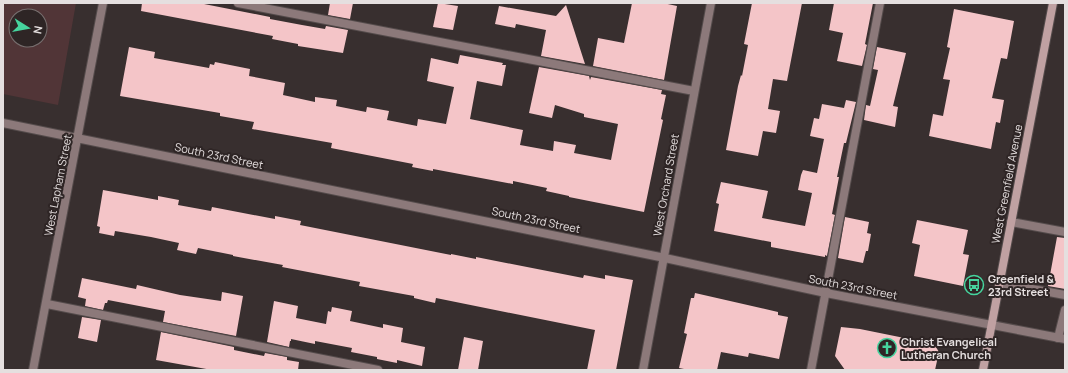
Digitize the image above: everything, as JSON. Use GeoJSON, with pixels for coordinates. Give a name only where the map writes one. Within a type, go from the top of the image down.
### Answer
{"type":"FeatureCollection","features":[{"type":"Feature","properties":{"kind":"main road","name":"West Greenfield Avenue"},"geometry":{"type":"LineString","coordinates":[[984,370],[1053,3]]}},
{"type":"Feature","properties":{"kind":"street","name":"West Lapham Street"},"geometry":{"type":"LineString","coordinates":[[33,370],[103,3]]}},
{"type":"Feature","properties":{"kind":"street"},"geometry":{"type":"LineString","coordinates":[[238,3],[694,91]]}},
{"type":"Feature","properties":{"kind":"street","name":"West Orchard Street"},"geometry":{"type":"LineString","coordinates":[[643,370],[711,3]]}},
{"type":"Feature","properties":{"kind":"street"},"geometry":{"type":"LineString","coordinates":[[811,370],[880,3]]}},
{"type":"Feature","properties":{"kind":"street","name":"South 23rd Street"},"geometry":{"type":"LineString","coordinates":[[3,123],[664,258],[826,293],[1062,338]]}},
{"type":"Feature","properties":{"kind":"street"},"geometry":{"type":"LineString","coordinates":[[1011,222],[1065,232]]}},
{"type":"Feature","properties":{"kind":"street"},"geometry":{"type":"LineString","coordinates":[[1000,282],[1065,295]]}},
{"type":"Feature","properties":{"kind":"street"},"geometry":{"type":"LineString","coordinates":[[46,304],[378,370]]}},
{"type":"Feature","properties":{"kind":"street"},"geometry":{"type":"LineString","coordinates":[[1062,338],[1065,310]]}},
{"type":"Feature","properties":{"kind":"shaded area"},"geometry":{"type":"Polygon","coordinates":[[[3,3],[76,3],[58,105],[3,94],[3,3]]]}},
{"type":"Feature","properties":{"kind":"building"},"geometry":{"type":"Polygon","coordinates":[[[142,3],[199,3],[302,25],[325,29],[326,26],[348,30],[343,53],[298,46],[298,44],[272,39],[273,36],[141,11],[142,3]]]}},
{"type":"Feature","properties":{"kind":"building"},"geometry":{"type":"Polygon","coordinates":[[[330,3],[353,3],[350,19],[328,15],[330,3]]]}},
{"type":"Feature","properties":{"kind":"building"},"geometry":{"type":"Polygon","coordinates":[[[438,3],[458,6],[453,30],[433,27],[438,3]]]}},
{"type":"Feature","properties":{"kind":"building"},"geometry":{"type":"Polygon","coordinates":[[[632,3],[663,3],[677,6],[664,80],[593,66],[598,38],[624,43],[632,3]]]}},
{"type":"Feature","properties":{"kind":"building"},"geometry":{"type":"Polygon","coordinates":[[[752,3],[802,3],[787,81],[773,79],[768,109],[780,111],[776,133],[763,131],[758,156],[726,150],[738,86],[741,75],[742,76],[748,45],[744,44],[752,3]]]}},
{"type":"Feature","properties":{"kind":"building"},"geometry":{"type":"Polygon","coordinates":[[[834,3],[873,3],[865,44],[867,45],[862,66],[837,61],[843,33],[829,30],[834,3]]]}},
{"type":"Feature","properties":{"kind":"building"},"geometry":{"type":"Polygon","coordinates":[[[566,5],[585,64],[541,56],[546,30],[516,24],[515,28],[495,24],[499,6],[556,16],[566,5]]]}},
{"type":"Feature","properties":{"kind":"building"},"geometry":{"type":"Polygon","coordinates":[[[954,9],[1014,21],[1007,59],[1001,58],[992,98],[1004,100],[1000,123],[996,122],[991,149],[929,136],[933,114],[943,116],[950,80],[943,79],[950,48],[947,47],[954,9]]]}},
{"type":"Feature","properties":{"kind":"building"},"geometry":{"type":"Polygon","coordinates":[[[129,47],[155,52],[154,58],[209,68],[210,64],[214,65],[215,62],[250,69],[249,76],[285,83],[283,95],[315,102],[315,97],[337,100],[336,106],[366,112],[367,107],[389,111],[387,120],[417,126],[418,119],[446,124],[454,87],[427,81],[431,58],[458,64],[460,55],[503,63],[502,65],[506,65],[502,86],[477,81],[470,119],[523,130],[520,145],[553,151],[554,141],[576,145],[574,153],[611,160],[618,124],[584,117],[584,114],[555,105],[552,118],[529,113],[539,67],[589,76],[590,80],[591,77],[662,90],[661,94],[666,95],[661,119],[663,120],[644,212],[569,197],[546,191],[547,188],[513,181],[513,184],[433,169],[433,171],[412,167],[413,164],[331,148],[332,143],[252,129],[254,122],[220,116],[220,113],[120,96],[129,47]]]}},
{"type":"Feature","properties":{"kind":"building"},"geometry":{"type":"Polygon","coordinates":[[[877,47],[906,53],[893,106],[898,107],[895,127],[864,120],[866,105],[870,106],[878,70],[873,69],[877,47]]]}},
{"type":"Feature","properties":{"kind":"building"},"geometry":{"type":"Polygon","coordinates":[[[846,100],[856,102],[846,143],[844,143],[837,177],[839,177],[832,214],[835,215],[827,256],[825,255],[825,257],[771,247],[771,242],[714,231],[719,204],[716,203],[721,182],[768,191],[762,218],[805,226],[812,193],[798,190],[801,175],[803,170],[817,173],[824,139],[810,136],[814,118],[819,119],[822,104],[844,108],[846,100]]]}},
{"type":"Feature","properties":{"kind":"building"},"geometry":{"type":"Polygon","coordinates":[[[103,190],[158,200],[158,196],[179,200],[178,205],[211,211],[212,207],[275,219],[275,216],[301,221],[300,225],[451,255],[476,259],[476,257],[583,278],[584,275],[605,279],[605,275],[633,280],[616,370],[587,370],[595,330],[436,298],[435,303],[414,298],[414,296],[359,286],[360,282],[282,267],[283,265],[198,248],[196,254],[177,250],[179,243],[151,237],[115,231],[114,236],[99,233],[100,227],[97,226],[103,190]]]}},
{"type":"Feature","properties":{"kind":"building"},"geometry":{"type":"Polygon","coordinates":[[[845,217],[869,222],[867,233],[871,234],[868,251],[866,251],[863,263],[838,258],[845,217]]]}},
{"type":"Feature","properties":{"kind":"building"},"geometry":{"type":"Polygon","coordinates":[[[917,220],[968,230],[963,254],[969,255],[963,286],[914,276],[920,245],[912,243],[917,220]]]}},
{"type":"Feature","properties":{"kind":"building"},"geometry":{"type":"Polygon","coordinates":[[[1057,237],[1065,238],[1065,289],[1048,286],[1057,237]]]}},
{"type":"Feature","properties":{"kind":"building"},"geometry":{"type":"Polygon","coordinates":[[[82,278],[136,289],[137,285],[180,295],[221,301],[222,292],[243,296],[236,336],[163,322],[165,311],[108,300],[107,303],[105,303],[103,310],[85,306],[86,299],[78,297],[82,278]]]}},
{"type":"Feature","properties":{"kind":"building"},"geometry":{"type":"Polygon","coordinates":[[[695,293],[778,312],[778,315],[788,317],[779,359],[749,353],[748,357],[721,352],[717,370],[689,370],[679,368],[687,334],[684,333],[691,298],[694,298],[695,293]]]}},
{"type":"Feature","properties":{"kind":"building"},"geometry":{"type":"Polygon","coordinates":[[[274,301],[298,306],[296,318],[326,324],[328,311],[331,312],[332,307],[352,311],[350,321],[383,328],[383,324],[403,328],[401,342],[425,347],[422,366],[397,360],[397,363],[377,359],[377,357],[351,352],[352,348],[315,341],[315,344],[291,339],[289,347],[267,342],[274,301]]]}},
{"type":"Feature","properties":{"kind":"building"},"geometry":{"type":"Polygon","coordinates":[[[82,317],[101,320],[97,342],[78,338],[82,317]]]}},
{"type":"Feature","properties":{"kind":"building","name":"Christ Evangelical Lutheran Church"},"geometry":{"type":"Polygon","coordinates":[[[841,327],[860,329],[934,344],[939,352],[935,370],[845,370],[835,356],[841,327]]]}},
{"type":"Feature","properties":{"kind":"building"},"geometry":{"type":"Polygon","coordinates":[[[161,332],[234,347],[234,350],[264,356],[265,353],[287,357],[287,360],[299,362],[298,370],[212,370],[156,360],[161,332]]]}},
{"type":"Feature","properties":{"kind":"building"},"geometry":{"type":"Polygon","coordinates":[[[464,337],[483,341],[478,370],[458,370],[464,337]]]}},
{"type":"Feature","properties":{"kind":"place","name":"Greenfield & 23rd Street"},"geometry":{"type":"Point","coordinates":[974,285]}},
{"type":"Feature","properties":{"kind":"place","name":"Christ Evangelical Lutheran Church"},"geometry":{"type":"Point","coordinates":[887,348]}}]}
